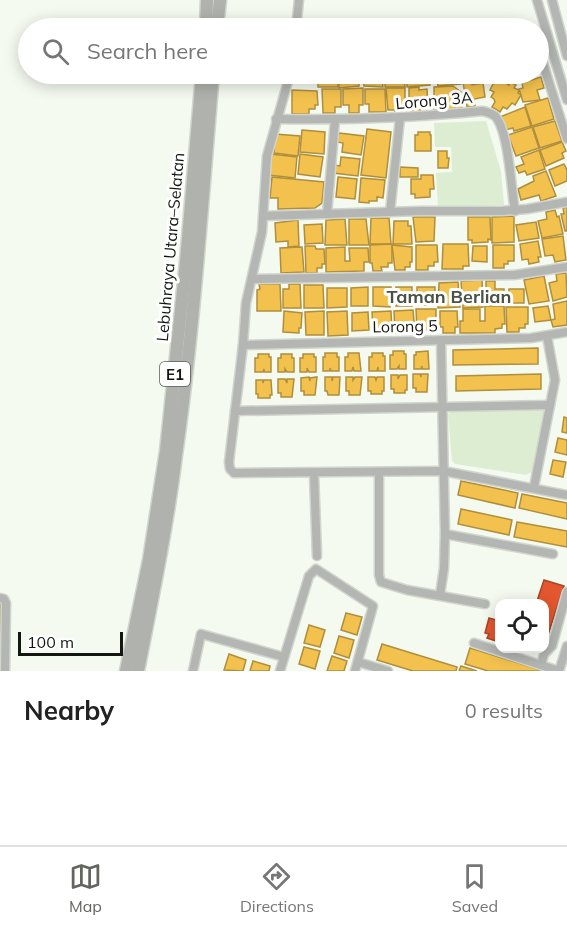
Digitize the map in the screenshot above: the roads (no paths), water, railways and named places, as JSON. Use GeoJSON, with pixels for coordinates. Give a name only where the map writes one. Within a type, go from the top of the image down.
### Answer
{"type":"FeatureCollection","features":[{"type":"Feature","properties":{"kind":"highway"},"geometry":{"type":"LineString","coordinates":[[206,18],[207,0]]}},
{"type":"Feature","properties":{"kind":"highway"},"geometry":{"type":"LineString","coordinates":[[218,18],[220,0]]}},
{"type":"Feature","properties":{"kind":"highway","name":"Lebuhraya Utara–Selatan"},"geometry":{"type":"LineString","coordinates":[[126,671],[149,560],[166,451],[185,274],[201,84]]}},
{"type":"Feature","properties":{"kind":"highway","name":"Lebuhraya Utara–Selatan"},"geometry":{"type":"LineString","coordinates":[[138,671],[178,444],[197,263],[212,84]]}},
{"type":"Feature","properties":{"kind":"street"},"geometry":{"type":"LineString","coordinates":[[297,18],[299,0]]}},
{"type":"Feature","properties":{"kind":"street"},"geometry":{"type":"LineString","coordinates":[[537,0],[540,18]]}},
{"type":"Feature","properties":{"kind":"street"},"geometry":{"type":"LineString","coordinates":[[552,0],[567,56]]}},
{"type":"Feature","properties":{"kind":"street"},"geometry":{"type":"LineString","coordinates":[[549,56],[567,100]]}},
{"type":"Feature","properties":{"kind":"street"},"geometry":{"type":"LineString","coordinates":[[549,83],[567,139]]}},
{"type":"Feature","properties":{"kind":"street"},"geometry":{"type":"LineString","coordinates":[[287,84],[267,156],[261,238],[246,303],[229,462],[232,472],[314,474],[444,471],[567,495]]}},
{"type":"Feature","properties":{"kind":"street","name":"Lorong 3A"},"geometry":{"type":"LineString","coordinates":[[276,118],[335,120],[400,118],[482,111],[494,116],[500,125],[508,154],[515,211]]}},
{"type":"Feature","properties":{"kind":"street"},"geometry":{"type":"LineString","coordinates":[[390,212],[400,118]]}},
{"type":"Feature","properties":{"kind":"street"},"geometry":{"type":"LineString","coordinates":[[327,214],[335,120]]}},
{"type":"Feature","properties":{"kind":"street"},"geometry":{"type":"LineString","coordinates":[[263,216],[515,211],[567,202]]}},
{"type":"Feature","properties":{"kind":"street"},"geometry":{"type":"LineString","coordinates":[[252,279],[514,274],[567,267]]}},
{"type":"Feature","properties":{"kind":"street","name":"Lorong 5"},"geometry":{"type":"LineString","coordinates":[[243,345],[531,338],[567,332]]}},
{"type":"Feature","properties":{"kind":"street"},"geometry":{"type":"LineString","coordinates":[[534,487],[555,374],[547,336]]}},
{"type":"Feature","properties":{"kind":"street"},"geometry":{"type":"LineString","coordinates":[[440,595],[445,534],[441,340]]}},
{"type":"Feature","properties":{"kind":"street"},"geometry":{"type":"LineString","coordinates":[[235,411],[550,405]]}},
{"type":"Feature","properties":{"kind":"street"},"geometry":{"type":"LineString","coordinates":[[380,473],[379,575],[381,582],[407,590],[485,604]]}},
{"type":"Feature","properties":{"kind":"street"},"geometry":{"type":"LineString","coordinates":[[314,474],[317,556]]}},
{"type":"Feature","properties":{"kind":"street"},"geometry":{"type":"LineString","coordinates":[[445,534],[553,554]]}},
{"type":"Feature","properties":{"kind":"street"},"geometry":{"type":"LineString","coordinates":[[280,671],[309,576],[313,570],[319,570],[371,604],[373,609],[355,671]]}},
{"type":"Feature","properties":{"kind":"street"},"geometry":{"type":"LineString","coordinates":[[541,665],[544,654],[552,646],[567,592]]}},
{"type":"Feature","properties":{"kind":"street"},"geometry":{"type":"LineString","coordinates":[[2,598],[6,603],[5,671]]}},
{"type":"Feature","properties":{"kind":"street"},"geometry":{"type":"LineString","coordinates":[[192,671],[201,634],[284,657]]}},
{"type":"Feature","properties":{"kind":"street"},"geometry":{"type":"LineString","coordinates":[[474,643],[560,671],[567,646]]}},
{"type":"Feature","properties":{"kind":"street"},"geometry":{"type":"LineString","coordinates":[[357,662],[388,671]]}},
{"type":"Feature","properties":{"kind":"district","name":"Taman Berlian"},"geometry":{"type":"Point","coordinates":[449,296]}}]}
